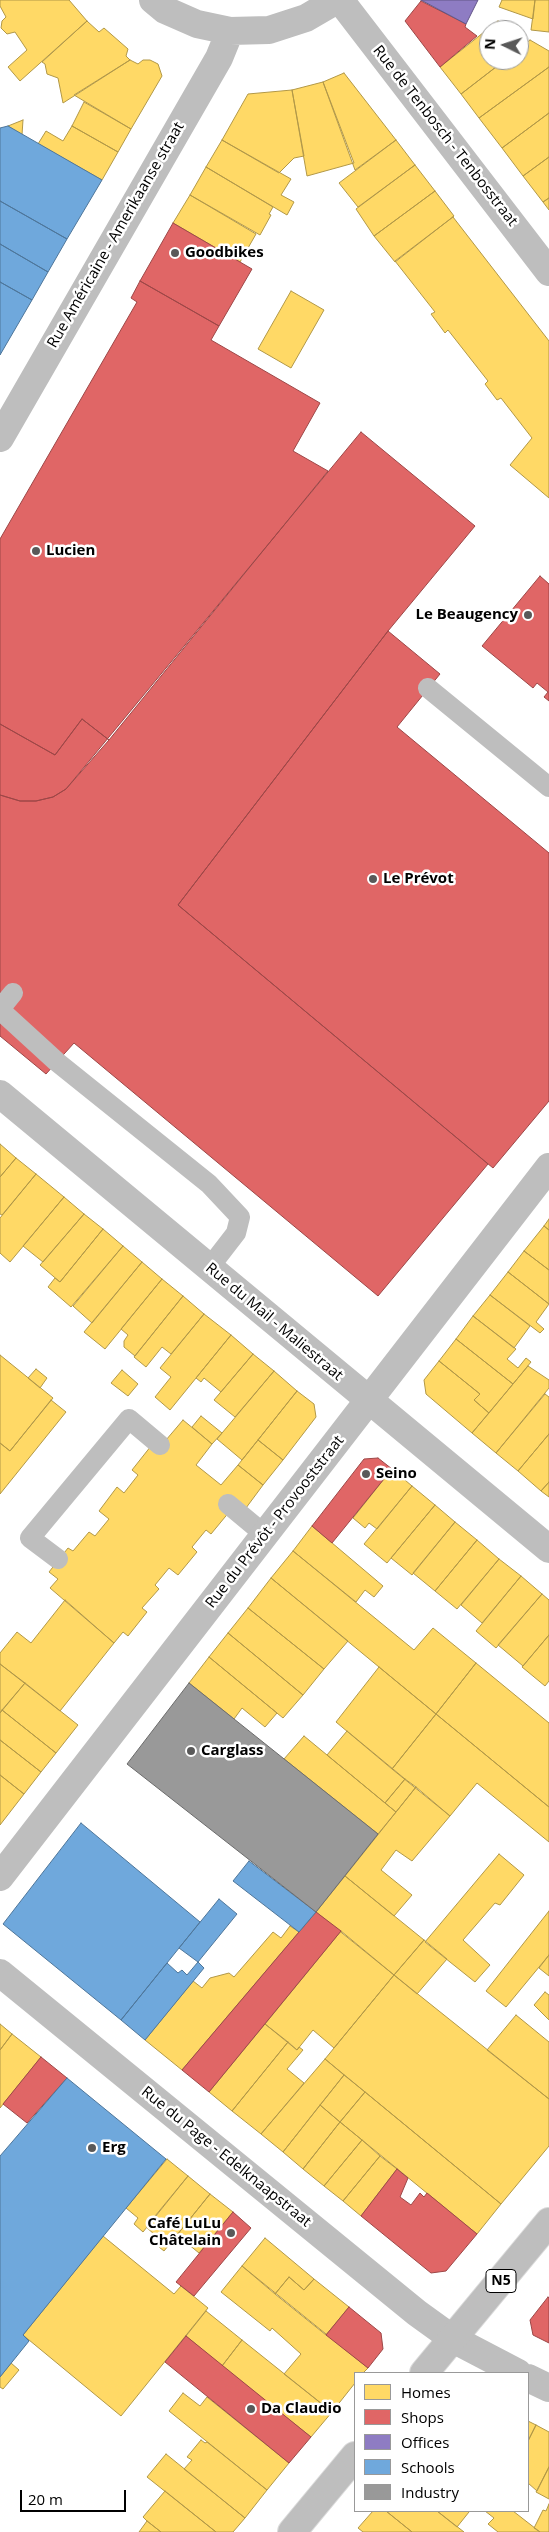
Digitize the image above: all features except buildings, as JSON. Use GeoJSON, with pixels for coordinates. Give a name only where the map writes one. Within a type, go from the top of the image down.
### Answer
{"type":"FeatureCollection","features":[{"type":"Feature","properties":{"kind":"street"},"geometry":{"type":"LineString","coordinates":[[153,0],[165,10],[197,24],[230,31],[269,30],[306,18],[338,0]]}},
{"type":"Feature","properties":{"kind":"street","name":"Rue de Tenbosch - Tenbosstraat"},"geometry":{"type":"LineString","coordinates":[[338,0],[549,272]]}},
{"type":"Feature","properties":{"kind":"street","name":"Rue Américaine - Amerikaanse straat"},"geometry":{"type":"LineString","coordinates":[[0,438],[219,58],[230,31]]}},
{"type":"Feature","properties":{"kind":"street","name":"Rue du Mail - Maliestraat"},"geometry":{"type":"LineString","coordinates":[[0,1094],[549,1549]]}},
{"type":"Feature","properties":{"kind":"street","name":"Rue du Prévôt - Provooststraat"},"geometry":{"type":"LineString","coordinates":[[0,1877],[549,1167]]}},
{"type":"Feature","properties":{"kind":"street","name":"Rue du Page - Edelknaapstraat"},"geometry":{"type":"LineString","coordinates":[[0,1973],[401,2300],[453,2339],[516,2372]]}},
{"type":"Feature","properties":{"kind":"street","name":"N5"},"geometry":{"type":"LineString","coordinates":[[425,2372],[549,2222]]}},
{"type":"Feature","properties":{"kind":"street"},"geometry":{"type":"LineString","coordinates":[[529,2378],[549,2388]]}},
{"type":"Feature","properties":{"kind":"street"},"geometry":{"type":"LineString","coordinates":[[292,2532],[354,2457]]}},
{"type":"Feature","properties":{"kind":"lane"},"geometry":{"type":"LineString","coordinates":[[428,688],[549,787]]}},
{"type":"Feature","properties":{"kind":"lane"},"geometry":{"type":"LineString","coordinates":[[13,993],[0,1010],[57,1062],[209,1184],[240,1217],[236,1234],[209,1268]]}},
{"type":"Feature","properties":{"kind":"lane"},"geometry":{"type":"LineString","coordinates":[[58,1560],[30,1538],[129,1419],[160,1444]]}},
{"type":"Feature","properties":{"kind":"lane"},"geometry":{"type":"LineString","coordinates":[[228,1504],[264,1534]]}},
{"type":"Feature","properties":{"kind":"place","name":"Goodbikes"},"geometry":{"type":"Point","coordinates":[175,253]}},
{"type":"Feature","properties":{"kind":"place","name":"Lucien"},"geometry":{"type":"Point","coordinates":[36,551]}},
{"type":"Feature","properties":{"kind":"place","name":"Le Beaugency"},"geometry":{"type":"Point","coordinates":[528,615]}},
{"type":"Feature","properties":{"kind":"place","name":"Le Prévot"},"geometry":{"type":"Point","coordinates":[373,879]}},
{"type":"Feature","properties":{"kind":"place","name":"Seino"},"geometry":{"type":"Point","coordinates":[366,1474]}},
{"type":"Feature","properties":{"kind":"place","name":"Carglass"},"geometry":{"type":"Point","coordinates":[191,1751]}},
{"type":"Feature","properties":{"kind":"place","name":"Erg"},"geometry":{"type":"Point","coordinates":[92,2148]}},
{"type":"Feature","properties":{"kind":"place","name":"Café LuLu Châtelain"},"geometry":{"type":"Point","coordinates":[231,2233]}},
{"type":"Feature","properties":{"kind":"place","name":"Da Claudio"},"geometry":{"type":"Point","coordinates":[251,2409]}}]}
